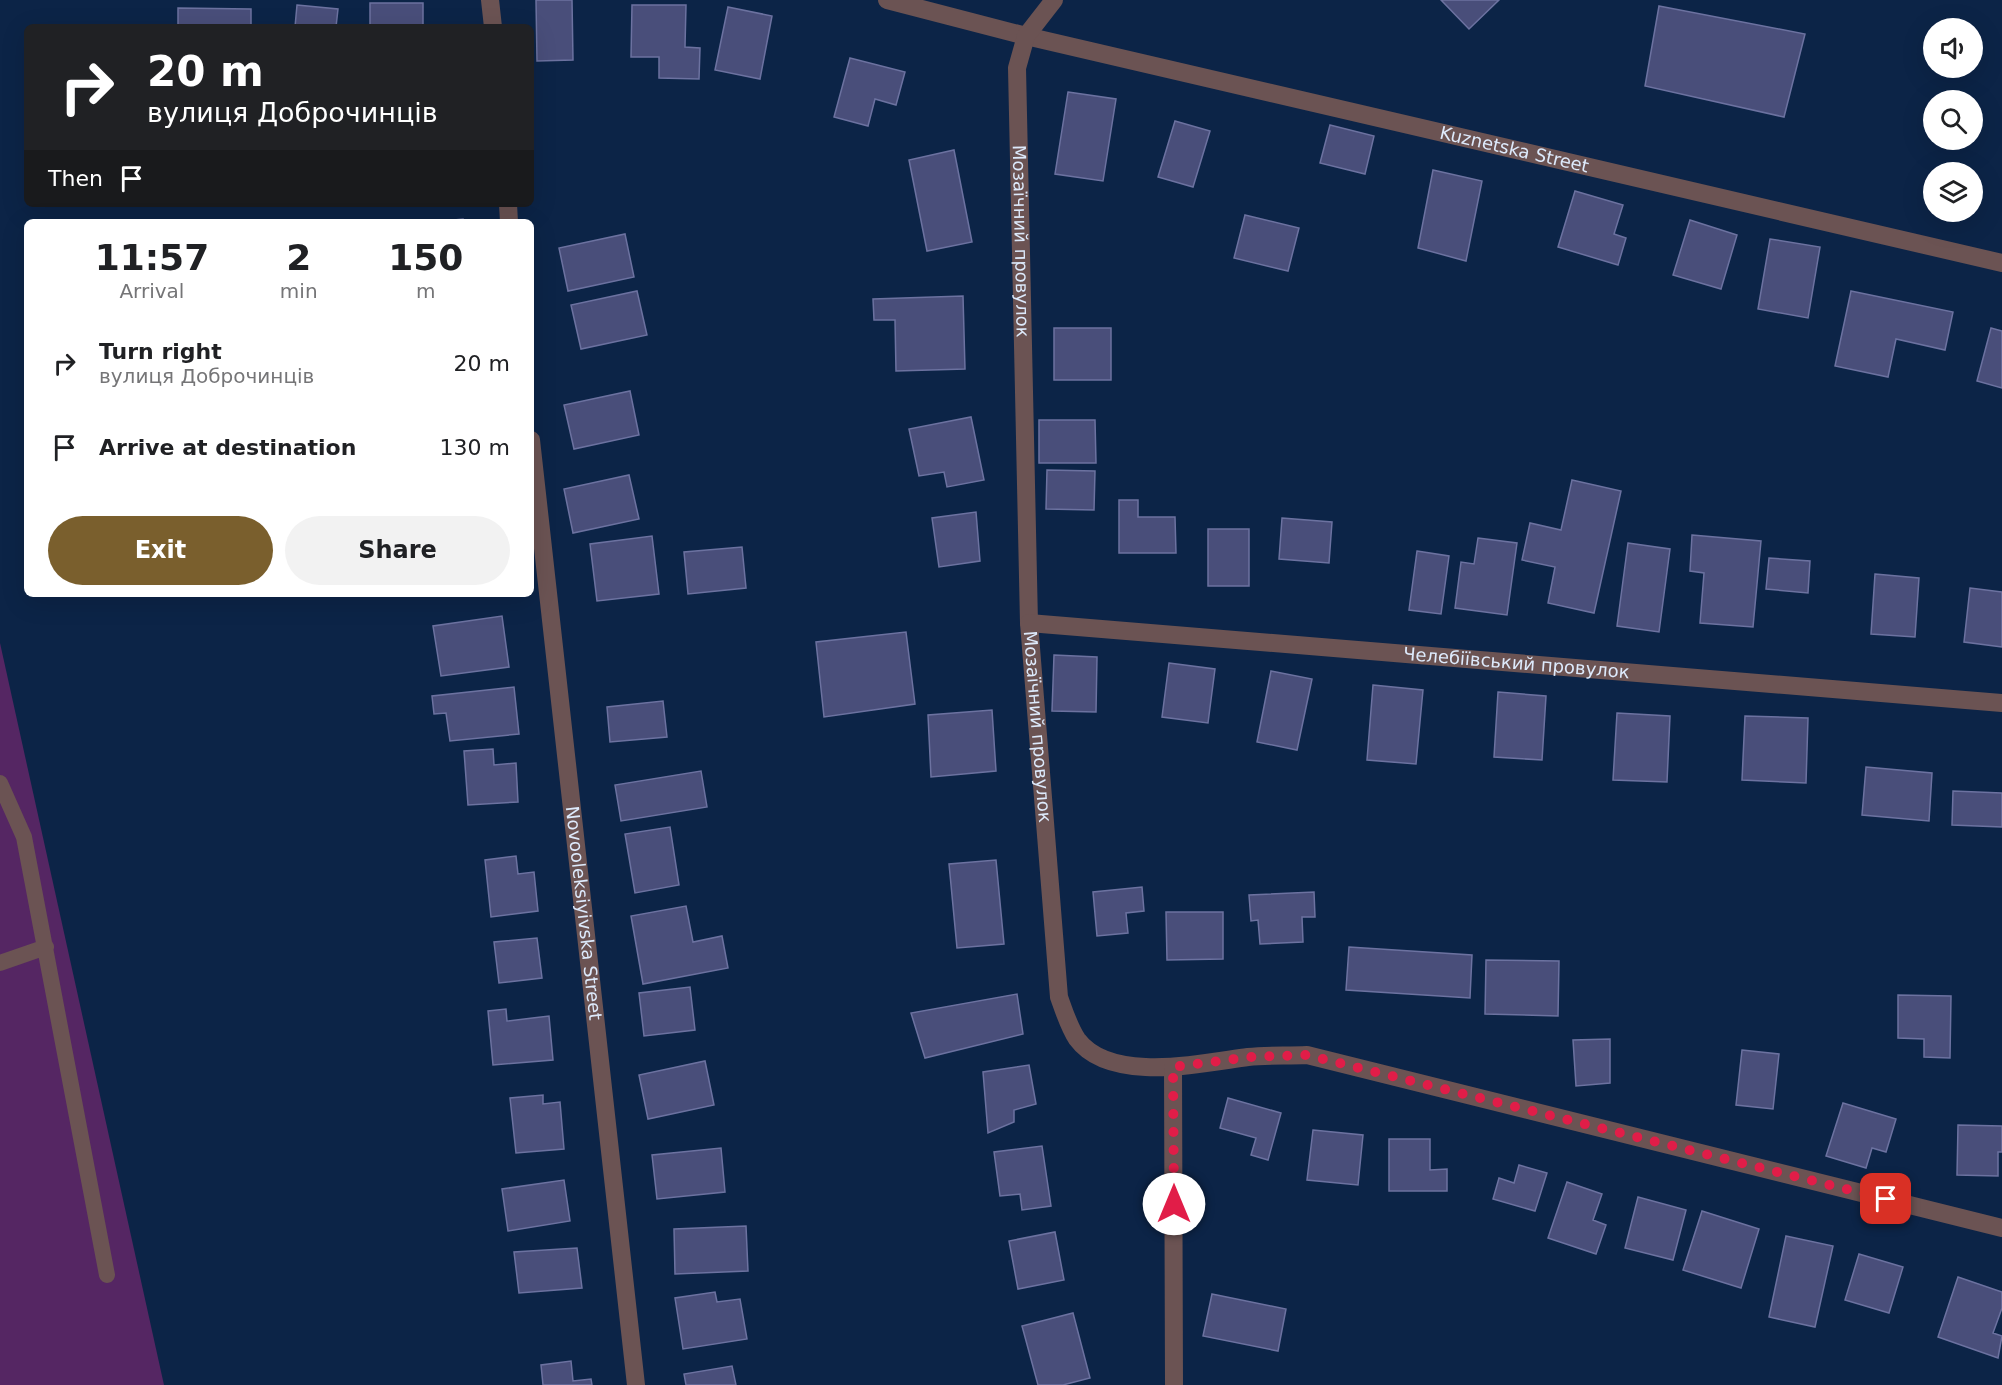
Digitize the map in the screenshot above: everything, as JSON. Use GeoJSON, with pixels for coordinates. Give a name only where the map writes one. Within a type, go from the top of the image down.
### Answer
{"type":"FeatureCollection","features":[{"type":"Feature","properties":{"kind":"street"},"geometry":{"type":"LineString","coordinates":[[490,0],[493,24]]}},
{"type":"Feature","properties":{"kind":"street","name":"Kuznetska Street"},"geometry":{"type":"LineString","coordinates":[[887,0],[1026,36],[2002,263]]}},
{"type":"Feature","properties":{"kind":"street","name":"Мозаїчний провулок"},"geometry":{"type":"LineString","coordinates":[[1054,0],[1026,36],[1017,68],[1029,623],[1059,997],[1078,1041],[1103,1059],[1130,1065],[1173,1067],[1250,1057],[1307,1055],[2002,1228]]}},
{"type":"Feature","properties":{"kind":"street","name":"Novooleksiyivska Street"},"geometry":{"type":"LineString","coordinates":[[534,467],[636,1385]]}},
{"type":"Feature","properties":{"kind":"street","name":"Челебіївський провулок"},"geometry":{"type":"LineString","coordinates":[[1029,623],[2002,703]]}},
{"type":"Feature","properties":{"kind":"street"},"geometry":{"type":"LineString","coordinates":[[1173,1067],[1174,1385]]}},
{"type":"Feature","properties":{"kind":"lane"},"geometry":{"type":"LineString","coordinates":[[0,783],[24,837],[107,1275]]}},
{"type":"Feature","properties":{"kind":"lane"},"geometry":{"type":"LineString","coordinates":[[0,963],[46,947]]}},
{"type":"Feature","properties":{"kind":"shaded area"},"geometry":{"type":"Polygon","coordinates":[[[0,643],[164,1385],[0,1385],[0,643]]]}},
{"type":"Feature","properties":{"kind":"building"},"geometry":{"type":"Polygon","coordinates":[[[536,0],[572,0],[573,60],[537,61],[536,0]]]}},
{"type":"Feature","properties":{"kind":"building"},"geometry":{"type":"Polygon","coordinates":[[[1441,0],[1499,0],[1469,29],[1441,0]]]}},
{"type":"Feature","properties":{"kind":"building"},"geometry":{"type":"Polygon","coordinates":[[[370,3],[423,3],[423,24],[370,24],[370,3]]]}},
{"type":"Feature","properties":{"kind":"building"},"geometry":{"type":"Polygon","coordinates":[[[297,5],[338,9],[336,24],[295,24],[297,5]]]}},
{"type":"Feature","properties":{"kind":"building"},"geometry":{"type":"Polygon","coordinates":[[[632,5],[686,5],[685,47],[700,48],[699,79],[659,78],[659,57],[631,57],[632,5]]]}},
{"type":"Feature","properties":{"kind":"building"},"geometry":{"type":"Polygon","coordinates":[[[1659,6],[1805,34],[1784,117],[1645,86],[1659,6]]]}},
{"type":"Feature","properties":{"kind":"building"},"geometry":{"type":"Polygon","coordinates":[[[728,7],[772,16],[760,79],[715,70],[728,7]]]}},
{"type":"Feature","properties":{"kind":"building"},"geometry":{"type":"Polygon","coordinates":[[[178,8],[251,9],[251,24],[178,24],[178,8]]]}},
{"type":"Feature","properties":{"kind":"building"},"geometry":{"type":"Polygon","coordinates":[[[850,58],[905,72],[896,105],[875,99],[868,126],[834,117],[850,58]]]}},
{"type":"Feature","properties":{"kind":"building"},"geometry":{"type":"Polygon","coordinates":[[[1068,92],[1116,99],[1103,181],[1055,174],[1068,92]]]}},
{"type":"Feature","properties":{"kind":"building"},"geometry":{"type":"Polygon","coordinates":[[[1175,121],[1210,131],[1193,187],[1158,177],[1175,121]]]}},
{"type":"Feature","properties":{"kind":"building"},"geometry":{"type":"Polygon","coordinates":[[[1330,125],[1374,136],[1365,174],[1320,163],[1330,125]]]}},
{"type":"Feature","properties":{"kind":"building"},"geometry":{"type":"Polygon","coordinates":[[[954,150],[972,242],[927,251],[909,160],[954,150]]]}},
{"type":"Feature","properties":{"kind":"building"},"geometry":{"type":"Polygon","coordinates":[[[1433,170],[1482,181],[1466,261],[1418,248],[1433,170]]]}},
{"type":"Feature","properties":{"kind":"building"},"geometry":{"type":"Polygon","coordinates":[[[1575,191],[1623,205],[1614,234],[1626,238],[1618,265],[1558,247],[1575,191]]]}},
{"type":"Feature","properties":{"kind":"building"},"geometry":{"type":"Polygon","coordinates":[[[1245,215],[1299,228],[1288,271],[1234,258],[1245,215]]]}},
{"type":"Feature","properties":{"kind":"building"},"geometry":{"type":"Polygon","coordinates":[[[1690,220],[1737,235],[1721,289],[1673,275],[1690,220]]]}},
{"type":"Feature","properties":{"kind":"building"},"geometry":{"type":"Polygon","coordinates":[[[625,234],[634,277],[568,291],[559,248],[625,234]]]}},
{"type":"Feature","properties":{"kind":"building"},"geometry":{"type":"Polygon","coordinates":[[[1770,239],[1820,247],[1808,318],[1758,309],[1770,239]]]}},
{"type":"Feature","properties":{"kind":"building"},"geometry":{"type":"Polygon","coordinates":[[[637,291],[647,335],[581,349],[571,305],[637,291]]]}},
{"type":"Feature","properties":{"kind":"building"},"geometry":{"type":"Polygon","coordinates":[[[1851,291],[1953,312],[1945,350],[1896,339],[1888,377],[1835,366],[1851,291]]]}},
{"type":"Feature","properties":{"kind":"building"},"geometry":{"type":"Polygon","coordinates":[[[963,296],[965,369],[896,371],[895,320],[874,320],[873,299],[963,296]]]}},
{"type":"Feature","properties":{"kind":"building"},"geometry":{"type":"Polygon","coordinates":[[[1054,328],[1111,328],[1111,380],[1054,380],[1054,328]]]}},
{"type":"Feature","properties":{"kind":"building"},"geometry":{"type":"Polygon","coordinates":[[[1991,328],[2002,331],[2002,388],[1977,381],[1991,328]]]}},
{"type":"Feature","properties":{"kind":"building"},"geometry":{"type":"Polygon","coordinates":[[[630,391],[639,435],[574,449],[564,405],[630,391]]]}},
{"type":"Feature","properties":{"kind":"building"},"geometry":{"type":"Polygon","coordinates":[[[971,417],[984,480],[947,487],[944,472],[919,476],[909,429],[971,417]]]}},
{"type":"Feature","properties":{"kind":"building"},"geometry":{"type":"Polygon","coordinates":[[[1039,420],[1095,420],[1096,463],[1039,463],[1039,420]]]}},
{"type":"Feature","properties":{"kind":"building"},"geometry":{"type":"Polygon","coordinates":[[[1047,470],[1095,471],[1094,510],[1046,509],[1047,470]]]}},
{"type":"Feature","properties":{"kind":"building"},"geometry":{"type":"Polygon","coordinates":[[[629,475],[639,519],[573,533],[564,489],[629,475]]]}},
{"type":"Feature","properties":{"kind":"building"},"geometry":{"type":"Polygon","coordinates":[[[1572,480],[1621,491],[1594,613],[1548,603],[1555,567],[1522,560],[1530,523],[1561,530],[1572,480]]]}},
{"type":"Feature","properties":{"kind":"building"},"geometry":{"type":"Polygon","coordinates":[[[1119,500],[1138,500],[1138,517],[1175,517],[1176,553],[1119,553],[1119,500]]]}},
{"type":"Feature","properties":{"kind":"building"},"geometry":{"type":"Polygon","coordinates":[[[976,512],[980,561],[939,567],[932,518],[976,512]]]}},
{"type":"Feature","properties":{"kind":"building"},"geometry":{"type":"Polygon","coordinates":[[[1282,518],[1332,522],[1329,563],[1279,559],[1282,518]]]}},
{"type":"Feature","properties":{"kind":"building"},"geometry":{"type":"Polygon","coordinates":[[[1208,529],[1249,529],[1249,586],[1208,586],[1208,529]]]}},
{"type":"Feature","properties":{"kind":"building"},"geometry":{"type":"Polygon","coordinates":[[[1692,535],[1761,541],[1753,627],[1700,623],[1704,573],[1690,571],[1692,535]]]}},
{"type":"Feature","properties":{"kind":"building"},"geometry":{"type":"Polygon","coordinates":[[[652,536],[659,594],[597,601],[590,544],[652,536]]]}},
{"type":"Feature","properties":{"kind":"building"},"geometry":{"type":"Polygon","coordinates":[[[1478,538],[1517,543],[1507,615],[1455,608],[1461,562],[1474,564],[1478,538]]]}},
{"type":"Feature","properties":{"kind":"building"},"geometry":{"type":"Polygon","coordinates":[[[1628,543],[1670,549],[1659,632],[1617,626],[1628,543]]]}},
{"type":"Feature","properties":{"kind":"building"},"geometry":{"type":"Polygon","coordinates":[[[742,547],[746,588],[688,594],[684,552],[742,547]]]}},
{"type":"Feature","properties":{"kind":"building"},"geometry":{"type":"Polygon","coordinates":[[[1417,551],[1449,556],[1441,614],[1409,610],[1417,551]]]}},
{"type":"Feature","properties":{"kind":"building"},"geometry":{"type":"Polygon","coordinates":[[[1769,558],[1810,561],[1808,593],[1766,589],[1769,558]]]}},
{"type":"Feature","properties":{"kind":"building"},"geometry":{"type":"Polygon","coordinates":[[[1875,574],[1919,578],[1915,637],[1871,634],[1875,574]]]}},
{"type":"Feature","properties":{"kind":"building"},"geometry":{"type":"Polygon","coordinates":[[[1970,588],[2002,592],[2002,647],[1964,642],[1970,588]]]}},
{"type":"Feature","properties":{"kind":"building"},"geometry":{"type":"Polygon","coordinates":[[[502,616],[509,667],[441,676],[433,626],[502,616]]]}},
{"type":"Feature","properties":{"kind":"building"},"geometry":{"type":"Polygon","coordinates":[[[906,632],[915,704],[824,717],[816,642],[906,632]]]}},
{"type":"Feature","properties":{"kind":"building"},"geometry":{"type":"Polygon","coordinates":[[[1054,655],[1097,657],[1096,712],[1052,711],[1054,655]]]}},
{"type":"Feature","properties":{"kind":"building"},"geometry":{"type":"Polygon","coordinates":[[[1169,663],[1215,669],[1208,723],[1162,717],[1169,663]]]}},
{"type":"Feature","properties":{"kind":"building"},"geometry":{"type":"Polygon","coordinates":[[[1271,671],[1312,679],[1297,750],[1257,742],[1271,671]]]}},
{"type":"Feature","properties":{"kind":"building"},"geometry":{"type":"Polygon","coordinates":[[[1373,685],[1423,690],[1416,764],[1367,760],[1373,685]]]}},
{"type":"Feature","properties":{"kind":"building"},"geometry":{"type":"Polygon","coordinates":[[[514,687],[519,734],[450,741],[446,713],[434,714],[432,696],[514,687]]]}},
{"type":"Feature","properties":{"kind":"building"},"geometry":{"type":"Polygon","coordinates":[[[1498,692],[1546,696],[1542,760],[1494,757],[1498,692]]]}},
{"type":"Feature","properties":{"kind":"building"},"geometry":{"type":"Polygon","coordinates":[[[663,701],[667,737],[610,742],[607,707],[663,701]]]}},
{"type":"Feature","properties":{"kind":"building"},"geometry":{"type":"Polygon","coordinates":[[[992,710],[996,771],[931,777],[928,715],[992,710]]]}},
{"type":"Feature","properties":{"kind":"building"},"geometry":{"type":"Polygon","coordinates":[[[1617,713],[1670,716],[1667,782],[1613,780],[1617,713]]]}},
{"type":"Feature","properties":{"kind":"building"},"geometry":{"type":"Polygon","coordinates":[[[1745,716],[1808,718],[1806,783],[1742,780],[1745,716]]]}},
{"type":"Feature","properties":{"kind":"building"},"geometry":{"type":"Polygon","coordinates":[[[493,749],[494,765],[516,763],[518,802],[468,805],[464,751],[493,749]]]}},
{"type":"Feature","properties":{"kind":"building"},"geometry":{"type":"Polygon","coordinates":[[[1866,767],[1932,773],[1929,821],[1862,815],[1866,767]]]}},
{"type":"Feature","properties":{"kind":"building"},"geometry":{"type":"Polygon","coordinates":[[[701,771],[707,807],[621,821],[615,785],[701,771]]]}},
{"type":"Feature","properties":{"kind":"building"},"geometry":{"type":"Polygon","coordinates":[[[1953,791],[2002,793],[2002,827],[1952,825],[1953,791]]]}},
{"type":"Feature","properties":{"kind":"building"},"geometry":{"type":"Polygon","coordinates":[[[670,827],[679,885],[635,893],[625,834],[670,827]]]}},
{"type":"Feature","properties":{"kind":"building"},"geometry":{"type":"Polygon","coordinates":[[[516,856],[518,874],[534,872],[538,911],[491,917],[485,860],[516,856]]]}},
{"type":"Feature","properties":{"kind":"building"},"geometry":{"type":"Polygon","coordinates":[[[996,860],[1004,944],[957,948],[949,864],[996,860]]]}},
{"type":"Feature","properties":{"kind":"building"},"geometry":{"type":"Polygon","coordinates":[[[1142,887],[1144,911],[1126,913],[1128,933],[1097,936],[1093,892],[1142,887]]]}},
{"type":"Feature","properties":{"kind":"building"},"geometry":{"type":"Polygon","coordinates":[[[1314,892],[1315,917],[1302,917],[1303,942],[1260,944],[1258,920],[1251,921],[1249,895],[1314,892]]]}},
{"type":"Feature","properties":{"kind":"building"},"geometry":{"type":"Polygon","coordinates":[[[686,906],[693,942],[722,936],[728,968],[643,984],[631,916],[686,906]]]}},
{"type":"Feature","properties":{"kind":"building"},"geometry":{"type":"Polygon","coordinates":[[[1166,912],[1223,912],[1223,959],[1167,960],[1166,912]]]}},
{"type":"Feature","properties":{"kind":"building"},"geometry":{"type":"Polygon","coordinates":[[[537,938],[542,978],[499,983],[494,942],[537,938]]]}},
{"type":"Feature","properties":{"kind":"building"},"geometry":{"type":"Polygon","coordinates":[[[1349,947],[1472,955],[1470,998],[1346,990],[1349,947]]]}},
{"type":"Feature","properties":{"kind":"building"},"geometry":{"type":"Polygon","coordinates":[[[1486,960],[1559,961],[1558,1016],[1485,1014],[1486,960]]]}},
{"type":"Feature","properties":{"kind":"building"},"geometry":{"type":"Polygon","coordinates":[[[690,987],[695,1030],[644,1036],[639,993],[690,987]]]}},
{"type":"Feature","properties":{"kind":"building"},"geometry":{"type":"Polygon","coordinates":[[[1017,994],[1023,1034],[925,1058],[911,1013],[1017,994]]]}},
{"type":"Feature","properties":{"kind":"building"},"geometry":{"type":"Polygon","coordinates":[[[1898,995],[1951,996],[1950,1058],[1924,1057],[1924,1039],[1898,1038],[1898,995]]]}},
{"type":"Feature","properties":{"kind":"building"},"geometry":{"type":"Polygon","coordinates":[[[506,1009],[507,1021],[549,1016],[553,1060],[493,1065],[488,1011],[506,1009]]]}},
{"type":"Feature","properties":{"kind":"building"},"geometry":{"type":"Polygon","coordinates":[[[1610,1039],[1610,1083],[1576,1086],[1573,1040],[1610,1039]]]}},
{"type":"Feature","properties":{"kind":"building"},"geometry":{"type":"Polygon","coordinates":[[[1742,1050],[1779,1054],[1773,1109],[1736,1105],[1742,1050]]]}},
{"type":"Feature","properties":{"kind":"building"},"geometry":{"type":"Polygon","coordinates":[[[705,1061],[714,1105],[648,1119],[639,1075],[705,1061]]]}},
{"type":"Feature","properties":{"kind":"building"},"geometry":{"type":"Polygon","coordinates":[[[1029,1065],[1036,1104],[1014,1110],[1014,1122],[988,1133],[983,1072],[1029,1065]]]}},
{"type":"Feature","properties":{"kind":"building"},"geometry":{"type":"Polygon","coordinates":[[[543,1095],[543,1104],[560,1102],[564,1149],[516,1153],[510,1098],[543,1095]]]}},
{"type":"Feature","properties":{"kind":"building"},"geometry":{"type":"Polygon","coordinates":[[[1228,1098],[1281,1113],[1268,1160],[1251,1155],[1256,1138],[1220,1128],[1228,1098]]]}},
{"type":"Feature","properties":{"kind":"building"},"geometry":{"type":"Polygon","coordinates":[[[1843,1103],[1896,1119],[1886,1152],[1872,1148],[1866,1168],[1826,1156],[1843,1103]]]}},
{"type":"Feature","properties":{"kind":"building"},"geometry":{"type":"Polygon","coordinates":[[[1958,1125],[2002,1126],[2002,1152],[1998,1152],[1998,1176],[1957,1175],[1958,1125]]]}},
{"type":"Feature","properties":{"kind":"building"},"geometry":{"type":"Polygon","coordinates":[[[1313,1130],[1363,1135],[1358,1185],[1307,1180],[1313,1130]]]}},
{"type":"Feature","properties":{"kind":"building"},"geometry":{"type":"Polygon","coordinates":[[[1389,1139],[1430,1139],[1430,1170],[1447,1169],[1447,1191],[1389,1191],[1389,1139]]]}},
{"type":"Feature","properties":{"kind":"building"},"geometry":{"type":"Polygon","coordinates":[[[1042,1146],[1051,1206],[1022,1210],[1020,1194],[1000,1196],[994,1152],[1042,1146]]]}},
{"type":"Feature","properties":{"kind":"building"},"geometry":{"type":"Polygon","coordinates":[[[721,1148],[725,1192],[657,1199],[652,1155],[721,1148]]]}},
{"type":"Feature","properties":{"kind":"building"},"geometry":{"type":"Polygon","coordinates":[[[1519,1165],[1547,1173],[1535,1211],[1493,1199],[1499,1178],[1514,1183],[1519,1165]]]}},
{"type":"Feature","properties":{"kind":"building"},"geometry":{"type":"Polygon","coordinates":[[[564,1180],[570,1221],[508,1231],[502,1189],[564,1180]]]}},
{"type":"Feature","properties":{"kind":"building"},"geometry":{"type":"Polygon","coordinates":[[[1567,1182],[1602,1194],[1593,1220],[1606,1225],[1596,1254],[1548,1238],[1567,1182]]]}},
{"type":"Feature","properties":{"kind":"building"},"geometry":{"type":"Polygon","coordinates":[[[1638,1197],[1686,1210],[1673,1260],[1625,1248],[1638,1197]]]}},
{"type":"Feature","properties":{"kind":"building"},"geometry":{"type":"Polygon","coordinates":[[[1702,1211],[1759,1229],[1741,1288],[1683,1270],[1702,1211]]]}},
{"type":"Feature","properties":{"kind":"building"},"geometry":{"type":"Polygon","coordinates":[[[746,1226],[748,1271],[675,1274],[674,1229],[746,1226]]]}},
{"type":"Feature","properties":{"kind":"building"},"geometry":{"type":"Polygon","coordinates":[[[1055,1232],[1064,1280],[1018,1289],[1009,1241],[1055,1232]]]}},
{"type":"Feature","properties":{"kind":"building"},"geometry":{"type":"Polygon","coordinates":[[[1786,1236],[1833,1246],[1815,1327],[1769,1317],[1786,1236]]]}},
{"type":"Feature","properties":{"kind":"building"},"geometry":{"type":"Polygon","coordinates":[[[577,1248],[582,1288],[519,1293],[514,1252],[577,1248]]]}},
{"type":"Feature","properties":{"kind":"building"},"geometry":{"type":"Polygon","coordinates":[[[1859,1254],[1903,1267],[1889,1313],[1845,1300],[1859,1254]]]}},
{"type":"Feature","properties":{"kind":"building"},"geometry":{"type":"Polygon","coordinates":[[[1958,1277],[2002,1292],[2002,1308],[1993,1333],[2002,1336],[1998,1358],[1938,1337],[1958,1277]]]}},
{"type":"Feature","properties":{"kind":"building"},"geometry":{"type":"Polygon","coordinates":[[[715,1292],[717,1302],[740,1299],[747,1339],[683,1349],[675,1298],[715,1292]]]}},
{"type":"Feature","properties":{"kind":"building"},"geometry":{"type":"Polygon","coordinates":[[[1212,1294],[1286,1309],[1278,1351],[1203,1336],[1212,1294]]]}},
{"type":"Feature","properties":{"kind":"building"},"geometry":{"type":"Polygon","coordinates":[[[1073,1313],[1090,1378],[1063,1385],[1038,1385],[1022,1326],[1073,1313]]]}},
{"type":"Feature","properties":{"kind":"building"},"geometry":{"type":"Polygon","coordinates":[[[571,1361],[573,1381],[591,1379],[592,1385],[543,1385],[541,1365],[571,1361]]]}},
{"type":"Feature","properties":{"kind":"building"},"geometry":{"type":"Polygon","coordinates":[[[732,1366],[736,1385],[686,1385],[684,1374],[732,1366]]]}},
{"type":"Feature","properties":{"kind":"route"},"geometry":{"type":"LineString","coordinates":[[1174,1204],[1173,1067],[1250,1057],[1307,1055],[1886,1199]]}}]}
